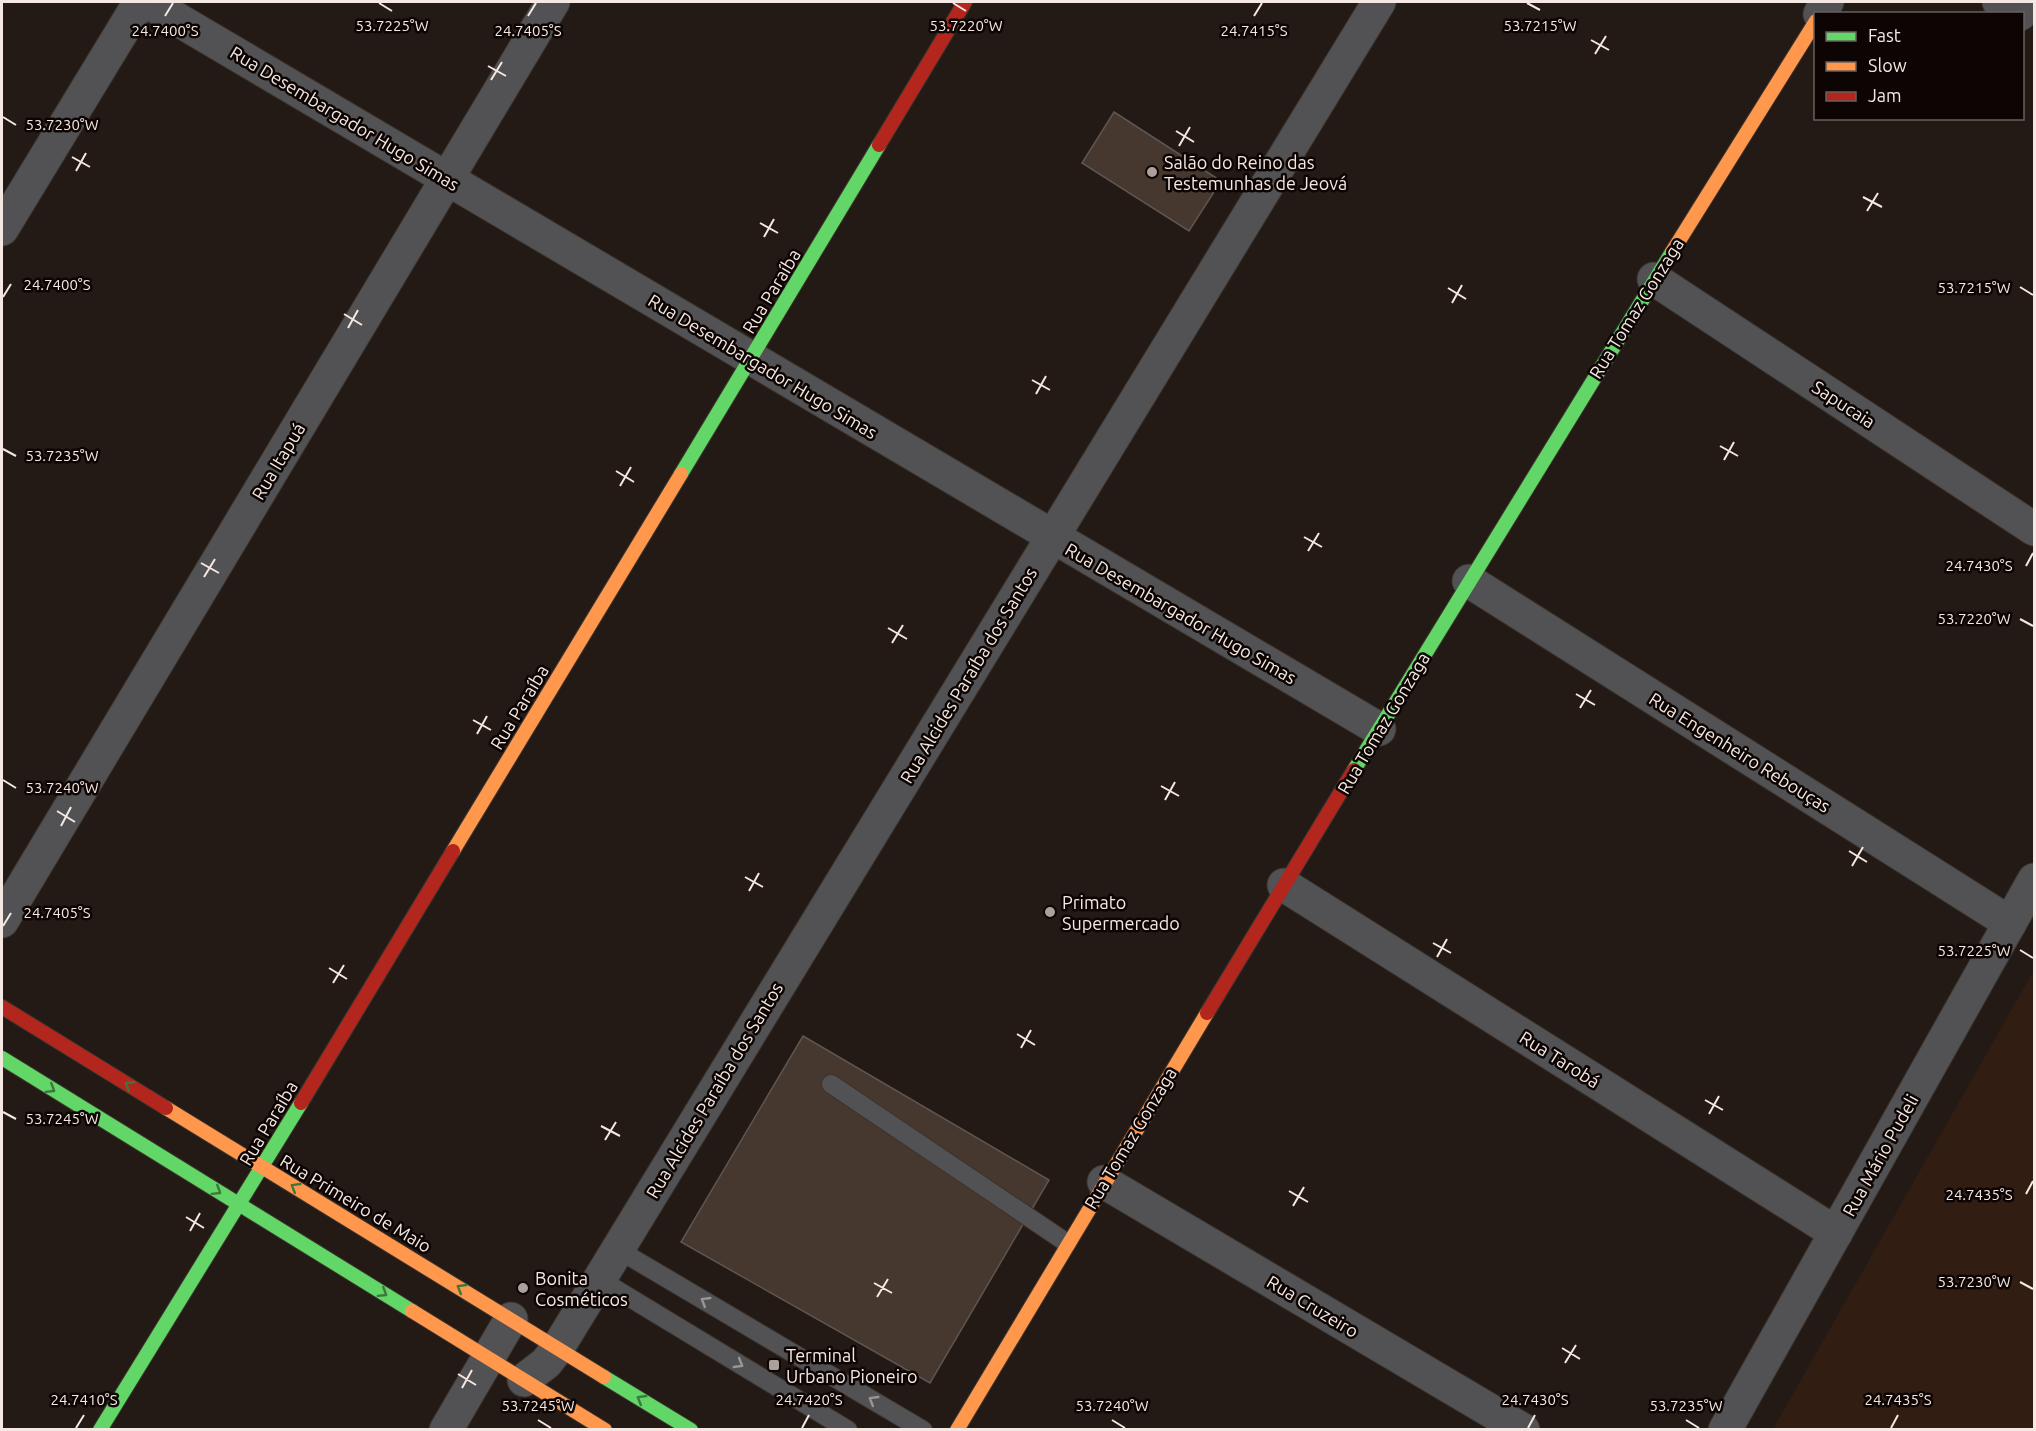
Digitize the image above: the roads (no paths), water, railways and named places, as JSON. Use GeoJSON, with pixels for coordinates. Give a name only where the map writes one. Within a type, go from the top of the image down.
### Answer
{"type":"FeatureCollection","features":[{"type":"Feature","properties":{"kind":"street"},"geometry":{"type":"LineString","coordinates":[[2,229],[140,2]]}},
{"type":"Feature","properties":{"kind":"street","name":"Rua Desembargador Hugo Simas"},"geometry":{"type":"LineString","coordinates":[[148,2],[1379,729]]}},
{"type":"Feature","properties":{"kind":"street","name":"Rua Itapuá"},"geometry":{"type":"LineString","coordinates":[[2,921],[553,2]]}},
{"type":"Feature","properties":{"kind":"street","name":"Rua Paraíba"},"geometry":{"type":"LineString","coordinates":[[100,1430],[240,1204],[965,2]]}},
{"type":"Feature","properties":{"kind":"street","name":"Rua Alcides Paraíba dos Santos"},"geometry":{"type":"LineString","coordinates":[[524,1380],[546,1363],[557,1349],[1378,2]]}},
{"type":"Feature","properties":{"kind":"street"},"geometry":{"type":"LineString","coordinates":[[1999,2],[2017,12]]}},
{"type":"Feature","properties":{"kind":"street","name":"Rua Tomaz Gonzaga"},"geometry":{"type":"LineString","coordinates":[[957,1430],[1067,1243],[1469,581],[1814,23]]}},
{"type":"Feature","properties":{"kind":"street","name":"Sapucaia"},"geometry":{"type":"LineString","coordinates":[[1654,279],[2034,529]]}},
{"type":"Feature","properties":{"kind":"street","name":"Rua Engenheiro Rebouças"},"geometry":{"type":"LineString","coordinates":[[1469,581],[2010,923]]}},
{"type":"Feature","properties":{"kind":"street","name":"Rua Mário Pudeli"},"geometry":{"type":"LineString","coordinates":[[1725,1430],[2034,880]]}},
{"type":"Feature","properties":{"kind":"street","name":"Rua Tarobá"},"geometry":{"type":"LineString","coordinates":[[1284,885],[1836,1233]]}},
{"type":"Feature","properties":{"kind":"street","name":"Rua Primeiro de Maio"},"geometry":{"type":"LineString","coordinates":[[2,1007],[691,1430]]}},
{"type":"Feature","properties":{"kind":"street"},"geometry":{"type":"LineString","coordinates":[[2,1058],[605,1430]]}},
{"type":"Feature","properties":{"kind":"street","name":"Rua Cruzeiro"},"geometry":{"type":"LineString","coordinates":[[1104,1182],[1523,1430]]}},
{"type":"Feature","properties":{"kind":"street"},"geometry":{"type":"LineString","coordinates":[[446,1430],[511,1319]]}},
{"type":"Feature","properties":{"kind":"lane"},"geometry":{"type":"LineString","coordinates":[[831,1084],[1067,1243]]}},
{"type":"Feature","properties":{"kind":"lane"},"geometry":{"type":"LineString","coordinates":[[617,1249],[923,1430]]}},
{"type":"Feature","properties":{"kind":"lane"},"geometry":{"type":"LineString","coordinates":[[599,1279],[848,1430]]}},
{"type":"Feature","properties":{"kind":"place","name":"Salão do Reino das Testemunhas de Jeová"},"geometry":{"type":"Point","coordinates":[1152,172]}},
{"type":"Feature","properties":{"kind":"place","name":"Primato Supermercado"},"geometry":{"type":"Point","coordinates":[1050,912]}},
{"type":"Feature","properties":{"kind":"place","name":"Bonita Cosméticos"},"geometry":{"type":"Point","coordinates":[523,1288]}},
{"type":"Feature","properties":{"kind":"place","name":"Terminal Urbano Pioneiro"},"geometry":{"type":"Point","coordinates":[774,1365]}}]}
